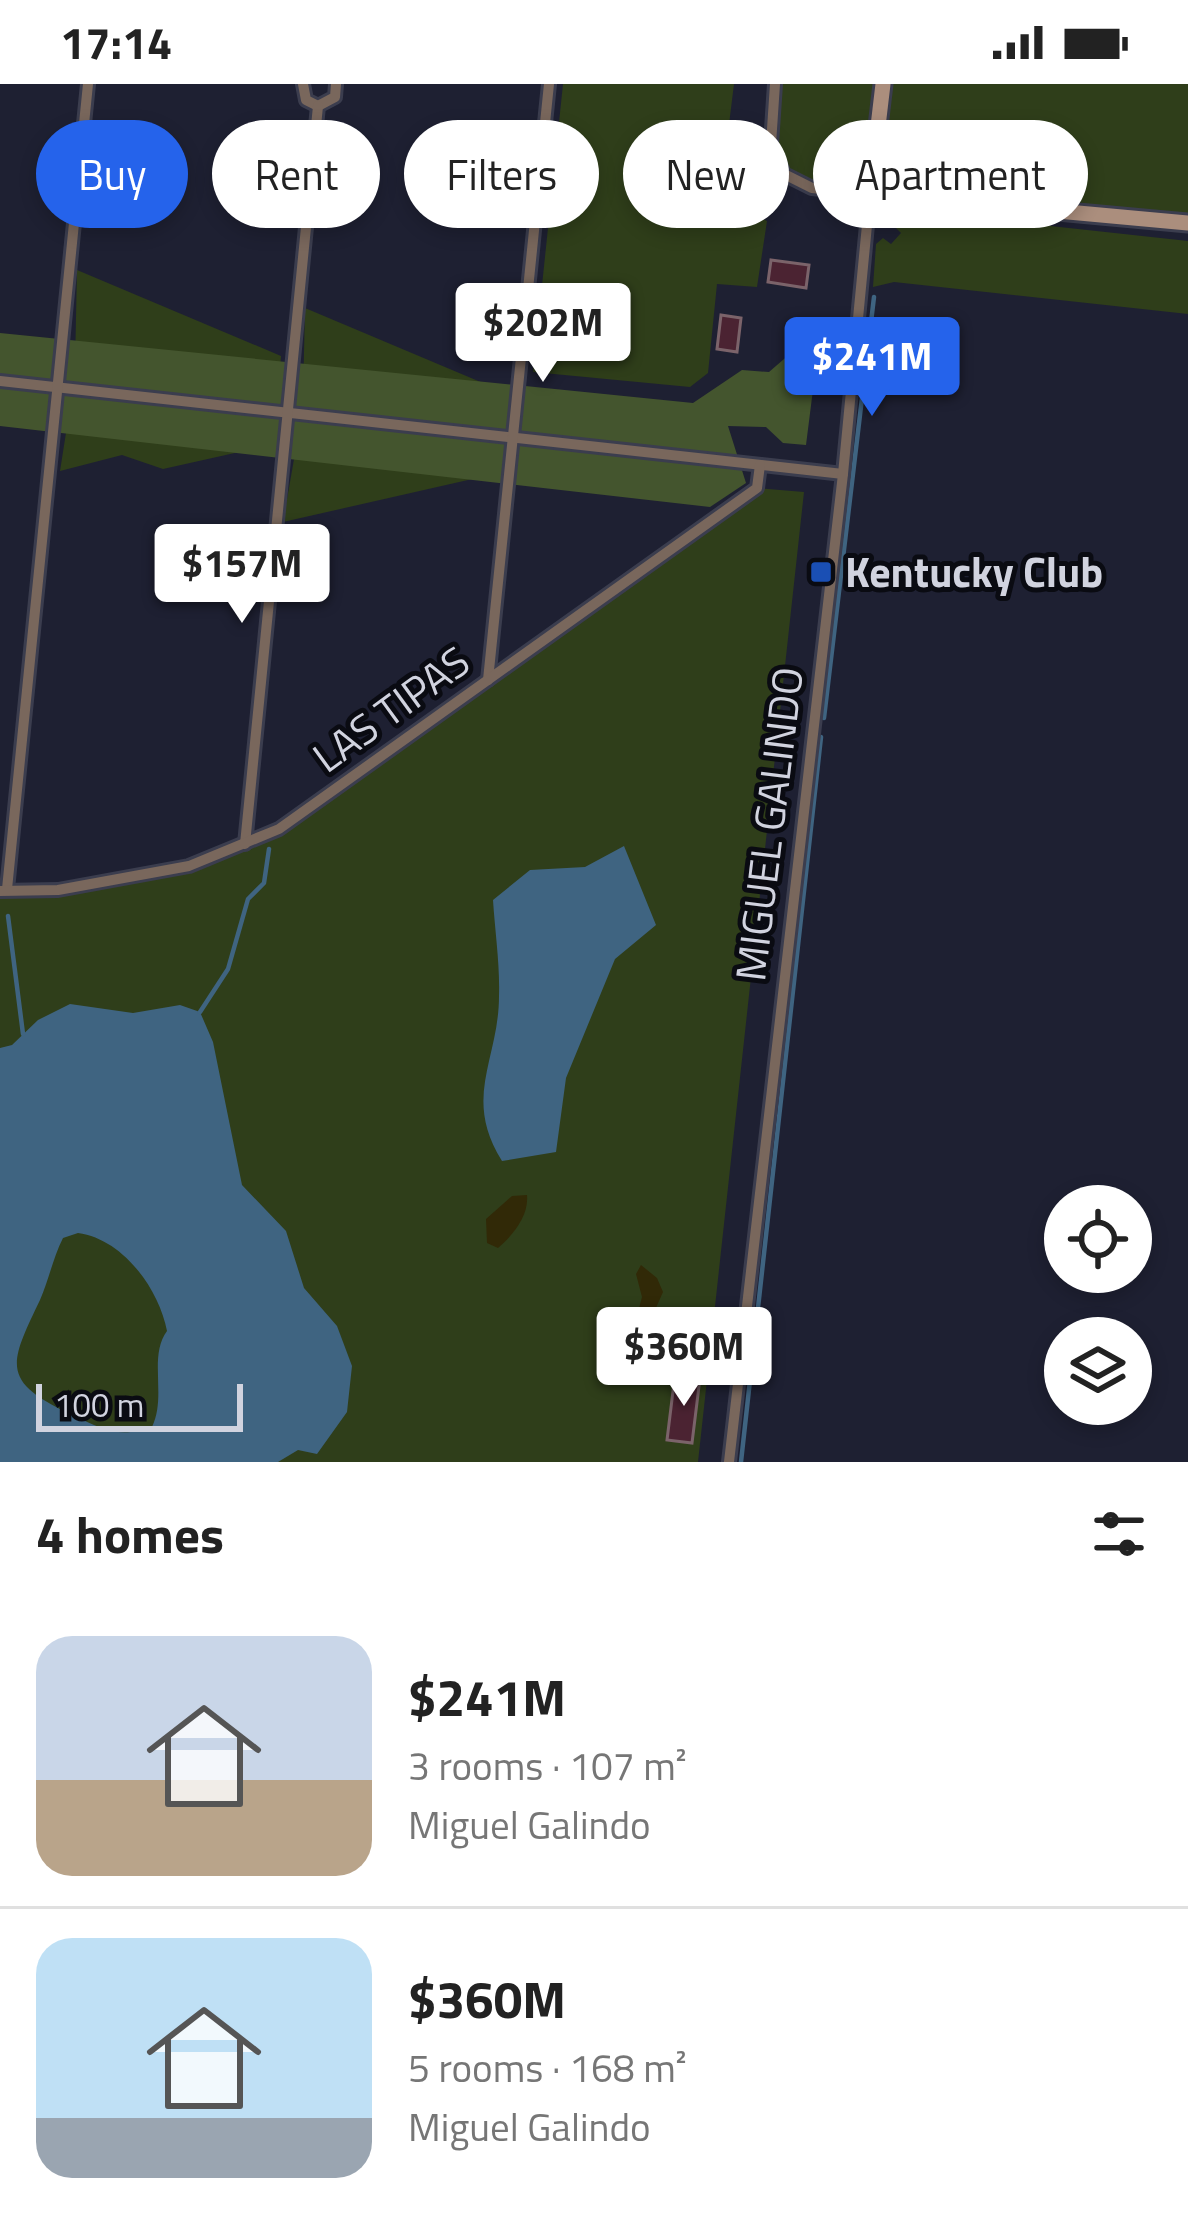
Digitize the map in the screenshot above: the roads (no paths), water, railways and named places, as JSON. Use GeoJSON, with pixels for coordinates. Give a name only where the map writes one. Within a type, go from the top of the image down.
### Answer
{"type":"FeatureCollection","features":[{"type":"Feature","properties":{"kind":"street"},"geometry":{"type":"LineString","coordinates":[[3,890],[88,84]]}},
{"type":"Feature","properties":{"kind":"street"},"geometry":{"type":"LineString","coordinates":[[303,84],[306,100],[318,106]]}},
{"type":"Feature","properties":{"kind":"street"},"geometry":{"type":"LineString","coordinates":[[318,106],[335,97],[337,84]]}},
{"type":"Feature","properties":{"kind":"street"},"geometry":{"type":"LineString","coordinates":[[488,680],[549,84]]}},
{"type":"Feature","properties":{"kind":"street"},"geometry":{"type":"LineString","coordinates":[[776,84],[771,144],[784,174],[813,188]]}},
{"type":"Feature","properties":{"kind":"street"},"geometry":{"type":"LineString","coordinates":[[879,120],[883,84]]}},
{"type":"Feature","properties":{"kind":"street"},"geometry":{"type":"LineString","coordinates":[[245,844],[318,106]]}},
{"type":"Feature","properties":{"kind":"street"},"geometry":{"type":"LineString","coordinates":[[1088,214],[1188,223]]}},
{"type":"Feature","properties":{"kind":"street","name":"MIGUEL GALINDO"},"geometry":{"type":"LineString","coordinates":[[729,1462],[843,474],[867,228]]}},
{"type":"Feature","properties":{"kind":"street"},"geometry":{"type":"LineString","coordinates":[[0,382],[843,474]]}},
{"type":"Feature","properties":{"kind":"street","name":"LAS TIPAS"},"geometry":{"type":"LineString","coordinates":[[3,890],[58,890],[189,866],[279,830],[757,488],[760,465]]}},
{"type":"Feature","properties":{"kind":"water"},"geometry":{"type":"Polygon","coordinates":[[[624,846],[656,925],[615,959],[566,1078],[556,1152],[502,1161],[490,1138],[483,1098],[499,996],[493,900],[530,870],[585,867],[624,846]]]}},
{"type":"Feature","properties":{"kind":"water"},"geometry":{"type":"Polygon","coordinates":[[[70,1004],[133,1013],[180,1005],[200,1012],[213,1042],[242,1185],[286,1231],[304,1288],[337,1326],[352,1366],[347,1412],[317,1454],[298,1450],[278,1462],[0,1462],[0,1048],[12,1045],[38,1020],[70,1004]],[[78,1233],[63,1238],[22,1341],[17,1369],[32,1392],[72,1415],[111,1431],[140,1431],[152,1427],[156,1415],[159,1353],[167,1331],[156,1299],[136,1268],[94,1237],[78,1233]]]}},
{"type":"Feature","properties":{"kind":"waterway"},"geometry":{"type":"LineString","coordinates":[[824,718],[874,297]]}},
{"type":"Feature","properties":{"kind":"waterway"},"geometry":{"type":"LineString","coordinates":[[741,1462],[821,737]]}},
{"type":"Feature","properties":{"kind":"waterway"},"geometry":{"type":"LineString","coordinates":[[200,1012],[228,969],[248,899],[264,883],[269,849]]}},
{"type":"Feature","properties":{"kind":"waterway"},"geometry":{"type":"LineString","coordinates":[[8,916],[23,1034]]}},
{"type":"Feature","properties":{"kind":"place","name":"Kentucky Club"},"geometry":{"type":"Point","coordinates":[821,572]}}]}
